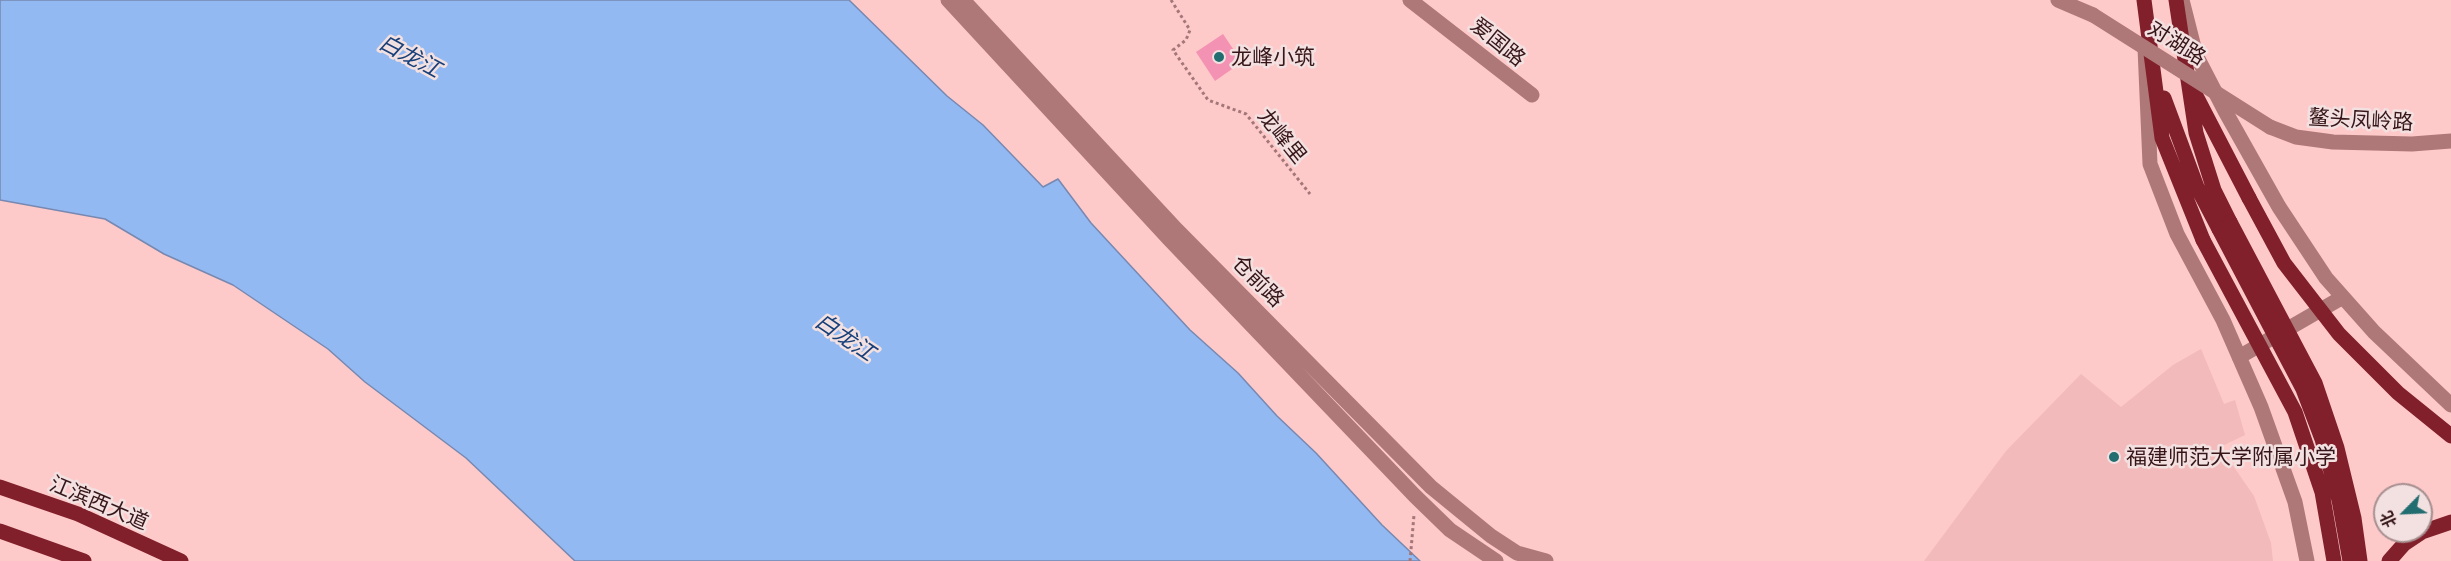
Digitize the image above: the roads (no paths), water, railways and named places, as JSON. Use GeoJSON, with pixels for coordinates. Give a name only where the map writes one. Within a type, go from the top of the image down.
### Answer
{"type":"FeatureCollection","features":[{"type":"Feature","properties":{"kind":"main road"},"geometry":{"type":"LineString","coordinates":[[2144,0],[2162,138],[2203,240],[2295,412],[2322,492],[2334,561]]}},
{"type":"Feature","properties":{"kind":"main road"},"geometry":{"type":"LineString","coordinates":[[2176,0],[2196,134],[2224,226],[2303,389],[2322,439],[2339,500],[2350,561]]}},
{"type":"Feature","properties":{"kind":"main road"},"geometry":{"type":"LineString","coordinates":[[2153,67],[2182,150],[2315,383],[2337,448],[2355,518],[2360,561]]}},
{"type":"Feature","properties":{"kind":"main road"},"geometry":{"type":"LineString","coordinates":[[2188,81],[2284,263],[2339,334],[2398,393],[2451,436]]}},
{"type":"Feature","properties":{"kind":"main road","name":"江滨西大道"},"geometry":{"type":"LineString","coordinates":[[0,487],[78,514],[181,561]]}},
{"type":"Feature","properties":{"kind":"main road"},"geometry":{"type":"LineString","coordinates":[[2389,561],[2404,544],[2422,532],[2451,522]]}},
{"type":"Feature","properties":{"kind":"main road"},"geometry":{"type":"LineString","coordinates":[[0,531],[84,561]]}},
{"type":"Feature","properties":{"kind":"street","name":"仓前路"},"geometry":{"type":"LineString","coordinates":[[948,0],[1169,239],[1415,496],[1450,530],[1496,561]]}},
{"type":"Feature","properties":{"kind":"street","name":"仓前路"},"geometry":{"type":"LineString","coordinates":[[963,0],[1177,230],[1431,487],[1491,537],[1517,553],[1546,561]]}},
{"type":"Feature","properties":{"kind":"street","name":"爱国路"},"geometry":{"type":"LineString","coordinates":[[1410,0],[1532,95]]}},
{"type":"Feature","properties":{"kind":"street","name":"对湖路"},"geometry":{"type":"LineString","coordinates":[[2058,0],[2093,15],[2271,127]]}},
{"type":"Feature","properties":{"kind":"street"},"geometry":{"type":"LineString","coordinates":[[2182,0],[2196,55],[2225,111],[2279,207],[2326,278],[2373,332],[2451,405]]}},
{"type":"Feature","properties":{"kind":"street"},"geometry":{"type":"LineString","coordinates":[[2145,21],[2145,83],[2150,164],[2177,234],[2223,320],[2261,407],[2295,502],[2307,561]]}},
{"type":"Feature","properties":{"kind":"street","name":"鳌头凤岭路"},"geometry":{"type":"LineString","coordinates":[[2271,127],[2296,137],[2333,142],[2412,144],[2451,141]]}},
{"type":"Feature","properties":{"kind":"street"},"geometry":{"type":"LineString","coordinates":[[2239,357],[2343,297]]}},
{"type":"Feature","properties":{"kind":"water","name":"白龙江"},"geometry":{"type":"Polygon","coordinates":[[[0,0],[849,0],[947,96],[983,125],[1043,187],[1058,179],[1091,223],[1190,330],[1238,373],[1382,525],[1420,561],[575,561],[466,458],[365,382],[328,349],[233,285],[164,254],[105,219],[0,200],[0,0]]]}},
{"type":"Feature","properties":{"kind":"place","name":"龙峰小筑"},"geometry":{"type":"Point","coordinates":[1219,57]}},
{"type":"Feature","properties":{"kind":"place","name":"福建师范大学附属小学"},"geometry":{"type":"Point","coordinates":[2114,457]}}]}
